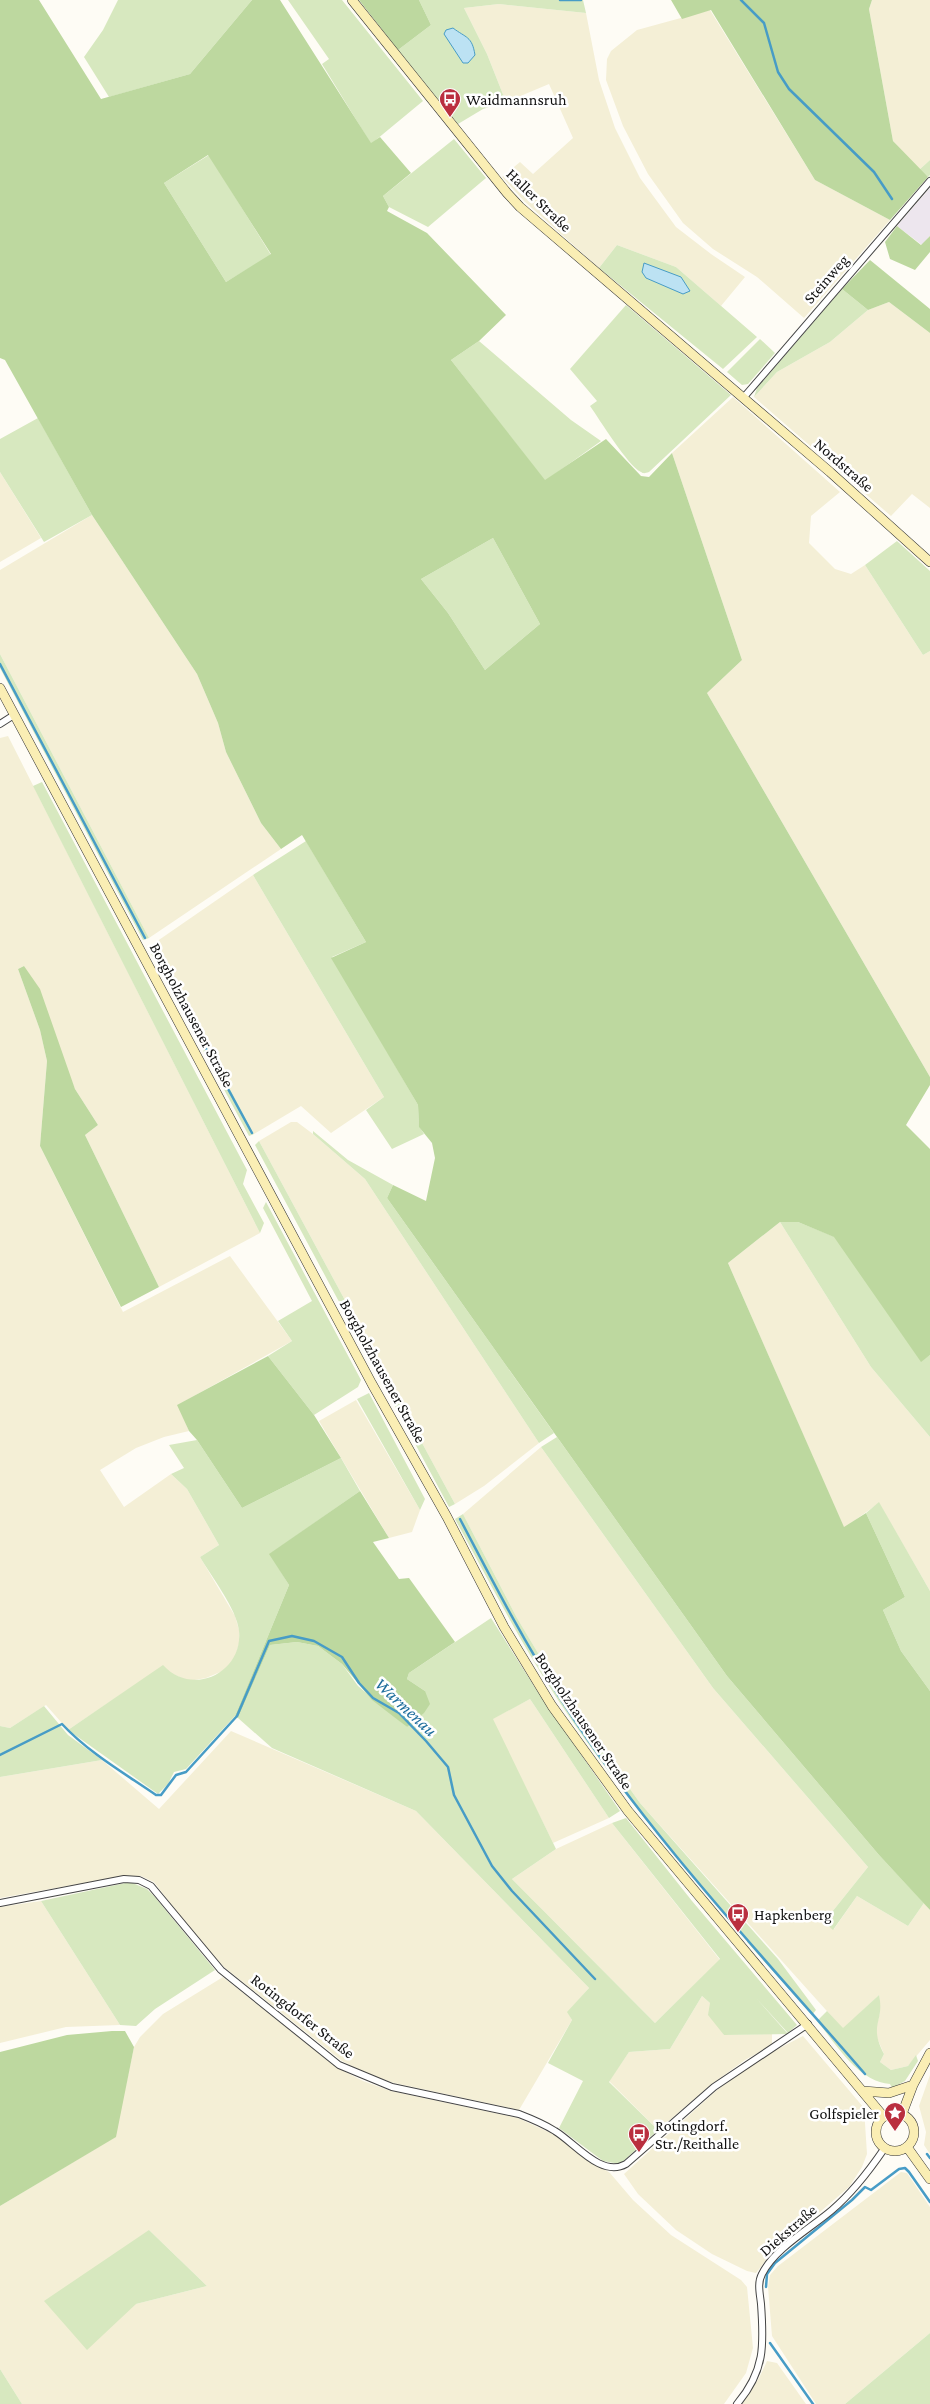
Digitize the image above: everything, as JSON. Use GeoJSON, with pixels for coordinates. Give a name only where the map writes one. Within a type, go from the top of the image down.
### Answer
{"type":"FeatureCollection","features":[{"type":"Feature","properties":{"kind":"main road","name":"Haller Straße"},"geometry":{"type":"LineString","coordinates":[[352,0],[520,207],[740,394]]}},
{"type":"Feature","properties":{"kind":"main road","name":"Nordstraße"},"geometry":{"type":"LineString","coordinates":[[740,394],[930,562]]}},
{"type":"Feature","properties":{"kind":"main road","name":"Borgholzhausener Straße"},"geometry":{"type":"LineString","coordinates":[[0,688],[372,1384],[446,1517],[504,1627],[552,1706],[628,1812],[808,2024],[883,2116]]}},
{"type":"Feature","properties":{"kind":"main road"},"geometry":{"type":"LineString","coordinates":[[902,2114],[913,2085],[930,2053]]}},
{"type":"Feature","properties":{"kind":"main road"},"geometry":{"type":"LineString","coordinates":[[862,2090],[889,2093],[913,2085]]}},
{"type":"Feature","properties":{"kind":"main road"},"geometry":{"type":"LineString","coordinates":[[889,2113],[902,2114],[910,2120],[914,2129],[913,2139],[907,2147],[896,2152],[884,2149],[876,2139],[875,2133],[879,2121],[889,2113]]}},
{"type":"Feature","properties":{"kind":"main road"},"geometry":{"type":"LineString","coordinates":[[907,2147],[930,2179]]}},
{"type":"Feature","properties":{"kind":"street","name":"Steinweg"},"geometry":{"type":"LineString","coordinates":[[740,394],[930,181]]}},
{"type":"Feature","properties":{"kind":"street"},"geometry":{"type":"LineString","coordinates":[[0,724],[14,715]]}},
{"type":"Feature","properties":{"kind":"street","name":"Rotingdorfer Straße"},"geometry":{"type":"LineString","coordinates":[[0,1903],[124,1879],[139,1880],[151,1886],[221,1970],[339,2065],[392,2087],[519,2114],[539,2121],[602,2165],[616,2168],[626,2164],[714,2086],[808,2024]]}},
{"type":"Feature","properties":{"kind":"street","name":"Diekstraße"},"geometry":{"type":"LineString","coordinates":[[737,2404],[756,2378],[763,2354],[759,2290],[762,2272],[772,2258],[853,2189],[884,2149]]}},
{"type":"Feature","properties":{"kind":"shaded area"},"geometry":{"type":"Polygon","coordinates":[[[872,0],[930,0],[930,160],[919,170],[893,141],[869,9],[872,0]]]}},
{"type":"Feature","properties":{"kind":"shaded area"},"geometry":{"type":"Polygon","coordinates":[[[499,4],[586,13],[599,80],[615,128],[640,178],[676,227],[745,277],[721,306],[676,267],[617,245],[599,268],[524,201],[502,177],[520,162],[533,174],[573,138],[549,84],[506,102],[487,54],[464,8],[499,4]]]}},
{"type":"Feature","properties":{"kind":"shaded area"},"geometry":{"type":"Polygon","coordinates":[[[710,10],[815,180],[890,220],[804,318],[757,277],[713,249],[683,223],[648,174],[623,126],[606,80],[607,59],[611,51],[637,30],[710,10]]]}},
{"type":"Feature","properties":{"kind":"shaded area"},"geometry":{"type":"Polygon","coordinates":[[[930,188],[930,236],[922,245],[897,226],[930,188]]]}},
{"type":"Feature","properties":{"kind":"shaded area"},"geometry":{"type":"Polygon","coordinates":[[[889,302],[930,333],[930,508],[912,494],[891,516],[754,397],[777,372],[830,342],[868,310],[889,302]]]}},
{"type":"Feature","properties":{"kind":"shaded area"},"geometry":{"type":"Polygon","coordinates":[[[733,397],[840,492],[811,516],[809,543],[835,569],[851,574],[865,565],[923,655],[930,651],[930,1077],[707,693],[742,660],[672,453],[733,397]]]}},
{"type":"Feature","properties":{"kind":"shaded area"},"geometry":{"type":"Polygon","coordinates":[[[0,472],[41,538],[0,562],[0,472]]]}},
{"type":"Feature","properties":{"kind":"shaded area"},"geometry":{"type":"Polygon","coordinates":[[[92,515],[197,674],[218,723],[226,752],[261,823],[281,849],[149,938],[0,654],[0,570],[92,515]]]}},
{"type":"Feature","properties":{"kind":"shaded area"},"geometry":{"type":"Polygon","coordinates":[[[8,736],[260,1233],[159,1287],[85,1135],[98,1125],[75,1089],[24,966],[18,969],[40,1030],[47,1061],[40,1146],[123,1312],[230,1256],[292,1341],[178,1405],[189,1431],[164,1437],[136,1448],[100,1470],[124,1507],[171,1474],[187,1489],[219,1545],[200,1557],[235,1616],[239,1630],[239,1644],[235,1657],[225,1670],[206,1678],[189,1681],[170,1673],[163,1666],[68,1730],[46,1705],[10,1728],[0,1726],[0,738],[8,736]]]}},
{"type":"Feature","properties":{"kind":"shaded area"},"geometry":{"type":"Polygon","coordinates":[[[253,875],[384,1097],[331,1133],[301,1106],[254,1134],[153,944],[253,875]]]}},
{"type":"Feature","properties":{"kind":"shaded area"},"geometry":{"type":"Polygon","coordinates":[[[291,1122],[297,1122],[313,1134],[365,1179],[539,1443],[484,1486],[455,1504],[259,1141],[291,1122]]]}},
{"type":"Feature","properties":{"kind":"shaded area"},"geometry":{"type":"Polygon","coordinates":[[[780,1222],[871,1367],[930,1437],[930,1591],[879,1503],[844,1528],[728,1263],[780,1222]]]}},
{"type":"Feature","properties":{"kind":"shaded area"},"geometry":{"type":"Polygon","coordinates":[[[356,1400],[420,1510],[412,1532],[389,1538],[319,1421],[356,1400]]]}},
{"type":"Feature","properties":{"kind":"shaded area"},"geometry":{"type":"Polygon","coordinates":[[[541,1447],[713,1688],[868,1867],[824,1922],[834,1929],[857,1896],[908,1926],[924,1903],[930,1910],[930,2040],[908,2066],[891,2070],[880,2062],[884,2054],[875,2033],[880,2012],[879,1995],[843,2029],[640,1803],[565,1698],[517,1618],[463,1514],[541,1447]]]}},
{"type":"Feature","properties":{"kind":"shaded area"},"geometry":{"type":"Polygon","coordinates":[[[530,1699],[609,1818],[553,1843],[492,1719],[530,1699]]]}},
{"type":"Feature","properties":{"kind":"shaded area"},"geometry":{"type":"Polygon","coordinates":[[[231,1731],[416,1811],[589,1988],[568,2012],[572,2020],[519,2110],[394,2083],[367,2074],[342,2061],[224,1967],[194,1934],[154,1882],[141,1876],[123,1876],[0,1898],[0,1777],[102,1760],[159,1809],[231,1731]]]}},
{"type":"Feature","properties":{"kind":"shaded area"},"geometry":{"type":"Polygon","coordinates":[[[612,1823],[720,1960],[655,2023],[512,1879],[556,1849],[612,1823]]]}},
{"type":"Feature","properties":{"kind":"shaded area"},"geometry":{"type":"Polygon","coordinates":[[[41,1901],[120,2025],[66,2027],[0,2043],[0,1907],[41,1901]]]}},
{"type":"Feature","properties":{"kind":"shaded area"},"geometry":{"type":"Polygon","coordinates":[[[223,1977],[336,2067],[363,2081],[391,2091],[518,2118],[555,2135],[610,2173],[633,2200],[671,2235],[741,2280],[747,2287],[753,2348],[746,2373],[724,2404],[22,2404],[0,2369],[0,2206],[115,2137],[134,2047],[140,2037],[163,2014],[223,1977]],[[149,2230],[136,2304],[207,2286],[149,2230]]]}},
{"type":"Feature","properties":{"kind":"shaded area"},"geometry":{"type":"Polygon","coordinates":[[[702,1996],[710,2003],[724,2035],[772,2034],[772,2045],[745,2060],[712,2084],[658,2130],[609,2081],[629,2052],[670,2049],[702,1996]]]}},
{"type":"Feature","properties":{"kind":"shaded area"},"geometry":{"type":"Polygon","coordinates":[[[803,2036],[864,2108],[867,2154],[862,2167],[849,2187],[770,2255],[756,2273],[747,2271],[712,2254],[676,2230],[638,2194],[624,2174],[717,2090],[766,2055],[803,2036]]]}},
{"type":"Feature","properties":{"kind":"shaded area"},"geometry":{"type":"Polygon","coordinates":[[[930,2075],[930,2154],[924,2145],[926,2132],[919,2106],[930,2075]]]}},
{"type":"Feature","properties":{"kind":"shaded area"},"geometry":{"type":"Polygon","coordinates":[[[901,2172],[907,2173],[930,2207],[930,2333],[845,2404],[816,2404],[772,2336],[768,2287],[770,2275],[778,2266],[901,2172]]]}},
{"type":"Feature","properties":{"kind":"shaded area"},"geometry":{"type":"Polygon","coordinates":[[[767,2361],[777,2363],[806,2404],[741,2404],[759,2378],[767,2361]]]}},
{"type":"Feature","properties":{"kind":"green space"},"geometry":{"type":"Polygon","coordinates":[[[0,0],[39,0],[101,99],[190,74],[252,0],[280,0],[371,143],[380,137],[411,173],[383,196],[389,207],[387,211],[427,233],[506,315],[479,341],[451,360],[545,480],[606,439],[641,476],[649,477],[672,453],[742,660],[707,693],[930,1077],[930,1085],[906,1125],[930,1149],[930,1355],[921,1362],[834,1237],[798,1222],[780,1222],[728,1263],[844,1527],[866,1513],[905,1597],[883,1610],[901,1651],[930,1691],[930,1910],[879,1855],[727,1676],[387,1198],[393,1185],[426,1201],[435,1158],[432,1143],[419,1127],[418,1105],[331,958],[366,942],[302,835],[281,849],[261,823],[226,752],[218,723],[197,674],[92,515],[5,360],[0,358],[0,0]],[[208,155],[164,183],[226,282],[271,254],[208,155]],[[493,538],[421,579],[448,613],[485,670],[540,624],[493,538]]]}},
{"type":"Feature","properties":{"kind":"green space"},"geometry":{"type":"Polygon","coordinates":[[[118,0],[252,0],[190,74],[109,97],[84,57],[103,30],[118,0]]]}},
{"type":"Feature","properties":{"kind":"green space"},"geometry":{"type":"Polygon","coordinates":[[[288,0],[342,0],[423,101],[371,144],[322,64],[329,59],[288,0]]]}},
{"type":"Feature","properties":{"kind":"green space"},"geometry":{"type":"Polygon","coordinates":[[[359,0],[419,0],[431,25],[398,50],[359,0]]]}},
{"type":"Feature","properties":{"kind":"green space"},"geometry":{"type":"Polygon","coordinates":[[[419,0],[583,0],[586,13],[499,4],[464,8],[487,54],[506,102],[483,109],[458,124],[398,50],[431,25],[419,0]]]}},
{"type":"Feature","properties":{"kind":"green space"},"geometry":{"type":"Polygon","coordinates":[[[671,0],[872,0],[869,9],[893,141],[928,177],[890,220],[815,180],[711,10],[682,19],[671,0]]]}},
{"type":"Feature","properties":{"kind":"green space"},"geometry":{"type":"Polygon","coordinates":[[[454,139],[486,178],[428,227],[389,207],[383,196],[454,139]]]}},
{"type":"Feature","properties":{"kind":"green space"},"geometry":{"type":"Polygon","coordinates":[[[209,155],[271,255],[226,282],[164,183],[209,155]]]}},
{"type":"Feature","properties":{"kind":"green space"},"geometry":{"type":"Polygon","coordinates":[[[930,160],[930,175],[928,177],[919,170],[930,160]]]}},
{"type":"Feature","properties":{"kind":"green space"},"geometry":{"type":"Polygon","coordinates":[[[897,226],[921,245],[930,236],[930,252],[915,270],[890,259],[885,242],[897,226]]]}},
{"type":"Feature","properties":{"kind":"green space"},"geometry":{"type":"Polygon","coordinates":[[[617,245],[676,267],[757,337],[723,369],[599,268],[617,245]]]}},
{"type":"Feature","properties":{"kind":"green space"},"geometry":{"type":"Polygon","coordinates":[[[870,260],[930,309],[930,333],[889,302],[868,310],[842,289],[870,260]]]}},
{"type":"Feature","properties":{"kind":"green space"},"geometry":{"type":"Polygon","coordinates":[[[842,289],[868,310],[830,342],[777,372],[754,397],[757,388],[842,289]]]}},
{"type":"Feature","properties":{"kind":"green space"},"geometry":{"type":"Polygon","coordinates":[[[626,305],[731,395],[649,472],[645,473],[635,468],[614,442],[590,406],[597,401],[570,369],[626,305]]]}},
{"type":"Feature","properties":{"kind":"green space"},"geometry":{"type":"Polygon","coordinates":[[[760,339],[775,353],[748,384],[742,385],[727,372],[760,339]]]}},
{"type":"Feature","properties":{"kind":"green space"},"geometry":{"type":"Polygon","coordinates":[[[479,341],[571,420],[601,441],[545,481],[451,360],[479,341]]]}},
{"type":"Feature","properties":{"kind":"green space"},"geometry":{"type":"Polygon","coordinates":[[[38,418],[92,515],[44,542],[0,472],[0,439],[38,418]]]}},
{"type":"Feature","properties":{"kind":"green space"},"geometry":{"type":"Polygon","coordinates":[[[493,538],[540,624],[485,670],[448,613],[421,579],[493,538]]]}},
{"type":"Feature","properties":{"kind":"green space"},"geometry":{"type":"Polygon","coordinates":[[[897,541],[930,571],[930,651],[923,655],[865,565],[897,541]]]}},
{"type":"Feature","properties":{"kind":"green space"},"geometry":{"type":"Polygon","coordinates":[[[0,654],[149,938],[143,940],[0,668],[0,654]]]}},
{"type":"Feature","properties":{"kind":"green space"},"geometry":{"type":"Polygon","coordinates":[[[42,782],[247,1170],[243,1184],[264,1223],[260,1233],[33,786],[42,782]]]}},
{"type":"Feature","properties":{"kind":"green space"},"geometry":{"type":"Polygon","coordinates":[[[306,841],[366,942],[332,957],[418,1105],[419,1126],[424,1134],[392,1149],[366,1110],[384,1097],[253,875],[306,841]]]}},
{"type":"Feature","properties":{"kind":"green space"},"geometry":{"type":"Polygon","coordinates":[[[153,944],[254,1134],[249,1136],[148,948],[153,944]]]}},
{"type":"Feature","properties":{"kind":"green space"},"geometry":{"type":"Polygon","coordinates":[[[24,966],[40,989],[75,1089],[98,1125],[85,1135],[159,1287],[121,1307],[40,1146],[47,1061],[40,1030],[18,969],[24,966]]]}},
{"type":"Feature","properties":{"kind":"green space"},"geometry":{"type":"Polygon","coordinates":[[[313,1131],[348,1160],[393,1185],[387,1198],[554,1433],[539,1443],[365,1179],[313,1134],[313,1131]]]}},
{"type":"Feature","properties":{"kind":"green space"},"geometry":{"type":"Polygon","coordinates":[[[259,1141],[455,1504],[449,1507],[255,1145],[259,1141]]]}},
{"type":"Feature","properties":{"kind":"green space"},"geometry":{"type":"Polygon","coordinates":[[[266,1202],[361,1380],[358,1387],[314,1415],[268,1356],[292,1341],[278,1321],[312,1301],[263,1208],[266,1202]]]}},
{"type":"Feature","properties":{"kind":"green space"},"geometry":{"type":"Polygon","coordinates":[[[780,1222],[798,1222],[835,1237],[921,1361],[930,1355],[930,1437],[871,1367],[780,1222]]]}},
{"type":"Feature","properties":{"kind":"green space"},"geometry":{"type":"Polygon","coordinates":[[[268,1356],[314,1415],[341,1458],[242,1508],[189,1431],[177,1405],[268,1356]]]}},
{"type":"Feature","properties":{"kind":"green space"},"geometry":{"type":"Polygon","coordinates":[[[369,1393],[425,1499],[420,1510],[357,1399],[369,1393]]]}},
{"type":"Feature","properties":{"kind":"green space"},"geometry":{"type":"Polygon","coordinates":[[[557,1437],[727,1676],[879,1855],[924,1903],[908,1926],[857,1896],[833,1930],[824,1922],[868,1867],[713,1688],[541,1447],[557,1437]]]}},
{"type":"Feature","properties":{"kind":"green space"},"geometry":{"type":"Polygon","coordinates":[[[197,1440],[242,1508],[341,1458],[360,1491],[270,1554],[289,1585],[235,1716],[186,1769],[174,1772],[168,1784],[158,1794],[68,1730],[163,1665],[175,1674],[188,1679],[201,1679],[213,1676],[224,1669],[233,1659],[238,1646],[239,1631],[237,1622],[229,1603],[200,1557],[219,1545],[187,1489],[171,1474],[184,1468],[169,1445],[197,1440]]]}},
{"type":"Feature","properties":{"kind":"green space"},"geometry":{"type":"Polygon","coordinates":[[[360,1491],[389,1538],[373,1542],[399,1579],[409,1578],[455,1642],[409,1673],[407,1679],[425,1691],[430,1704],[424,1713],[407,1727],[372,1700],[342,1664],[318,1646],[297,1642],[270,1645],[238,1718],[235,1716],[289,1585],[269,1554],[360,1491]]]}},
{"type":"Feature","properties":{"kind":"green space"},"geometry":{"type":"Polygon","coordinates":[[[879,1502],[930,1591],[930,1691],[901,1651],[883,1610],[905,1597],[866,1513],[879,1502]]]}},
{"type":"Feature","properties":{"kind":"green space"},"geometry":{"type":"Polygon","coordinates":[[[463,1514],[517,1618],[565,1698],[640,1803],[778,1959],[816,2010],[812,2015],[747,1942],[747,1939],[739,1932],[669,1848],[602,1763],[560,1703],[532,1658],[455,1519],[463,1514]]]}},
{"type":"Feature","properties":{"kind":"green space"},"geometry":{"type":"Polygon","coordinates":[[[491,1618],[539,1694],[620,1811],[609,1818],[530,1699],[493,1719],[556,1849],[512,1879],[655,2023],[720,1959],[612,1823],[626,1818],[692,1901],[797,2025],[788,2033],[756,1998],[788,2034],[724,2035],[708,2015],[710,2003],[702,1996],[670,2049],[629,2052],[609,2082],[658,2130],[620,2164],[603,2161],[559,2128],[583,2081],[548,2063],[572,2020],[567,2012],[589,1988],[416,1811],[272,1748],[238,1718],[270,1645],[297,1642],[318,1646],[342,1664],[358,1686],[407,1727],[425,1691],[407,1679],[409,1673],[491,1618]]]}},
{"type":"Feature","properties":{"kind":"green space"},"geometry":{"type":"Polygon","coordinates":[[[44,1706],[68,1735],[102,1760],[0,1777],[0,1726],[10,1728],[44,1706]]]}},
{"type":"Feature","properties":{"kind":"green space"},"geometry":{"type":"Polygon","coordinates":[[[130,1882],[147,1889],[154,1896],[215,1970],[155,2009],[136,2026],[120,2025],[41,1901],[130,1882]]]}},
{"type":"Feature","properties":{"kind":"green space"},"geometry":{"type":"Polygon","coordinates":[[[879,1995],[880,2011],[877,2036],[884,2054],[880,2062],[891,2070],[908,2066],[916,2055],[918,2061],[905,2081],[892,2088],[890,2084],[867,2076],[858,2069],[840,2051],[817,2021],[827,2011],[843,2028],[879,1995]]]}},
{"type":"Feature","properties":{"kind":"green space"},"geometry":{"type":"Polygon","coordinates":[[[125,2031],[134,2047],[116,2137],[0,2206],[0,2052],[67,2035],[125,2031]]]}},
{"type":"Feature","properties":{"kind":"green space"},"geometry":{"type":"Polygon","coordinates":[[[149,2230],[207,2286],[136,2304],[87,2350],[44,2301],[149,2230]]]}},
{"type":"Feature","properties":{"kind":"green space"},"geometry":{"type":"Polygon","coordinates":[[[930,2333],[930,2404],[845,2404],[930,2333]]]}},
{"type":"Feature","properties":{"kind":"green space"},"geometry":{"type":"Polygon","coordinates":[[[0,2369],[22,2404],[0,2404],[0,2369]]]}},
{"type":"Feature","properties":{"kind":"water"},"geometry":{"type":"Polygon","coordinates":[[[453,28],[468,38],[472,44],[475,55],[468,63],[463,63],[444,34],[446,30],[453,28]]]}},
{"type":"Feature","properties":{"kind":"water"},"geometry":{"type":"Polygon","coordinates":[[[644,263],[681,277],[690,291],[683,294],[646,278],[642,272],[644,263]]]}},
{"type":"Feature","properties":{"kind":"waterway"},"geometry":{"type":"LineString","coordinates":[[560,0],[581,0]]}},
{"type":"Feature","properties":{"kind":"waterway"},"geometry":{"type":"LineString","coordinates":[[741,0],[764,23],[778,72],[789,89],[874,172],[892,199]]}},
{"type":"Feature","properties":{"kind":"waterway"},"geometry":{"type":"LineString","coordinates":[[0,664],[145,938]]}},
{"type":"Feature","properties":{"kind":"waterway"},"geometry":{"type":"LineString","coordinates":[[151,947],[252,1133]]}},
{"type":"Feature","properties":{"kind":"waterway"},"geometry":{"type":"LineString","coordinates":[[460,1519],[535,1656],[595,1751],[706,1892],[865,2074]]}},
{"type":"Feature","properties":{"kind":"waterway","name":"Warmenau"},"geometry":{"type":"LineString","coordinates":[[0,1755],[62,1724],[107,1762],[156,1795],[161,1795],[176,1775],[186,1772],[237,1716],[269,1641],[292,1636],[314,1641],[342,1657],[359,1683],[373,1698],[399,1713],[448,1767],[454,1795],[492,1866],[512,1891],[595,1979]]}},
{"type":"Feature","properties":{"kind":"waterway"},"geometry":{"type":"LineString","coordinates":[[927,2154],[930,2158]]}},
{"type":"Feature","properties":{"kind":"waterway"},"geometry":{"type":"LineString","coordinates":[[766,2287],[767,2274],[775,2263],[852,2200],[865,2187],[871,2190],[899,2169],[905,2168],[909,2172],[930,2202]]}},
{"type":"Feature","properties":{"kind":"waterway"},"geometry":{"type":"LineString","coordinates":[[770,2343],[813,2404]]}},
{"type":"Feature","properties":{"kind":"place","name":"Waidmannsruh"},"geometry":{"type":"Point","coordinates":[450,118]}},
{"type":"Feature","properties":{"kind":"place","name":"Hapkenberg"},"geometry":{"type":"Point","coordinates":[738,1933]}},
{"type":"Feature","properties":{"kind":"place","name":"Golfspieler"},"geometry":{"type":"Point","coordinates":[895,2132]}},
{"type":"Feature","properties":{"kind":"place","name":"Rotingdorf. Str./Reithalle"},"geometry":{"type":"Point","coordinates":[639,2153]}}]}
